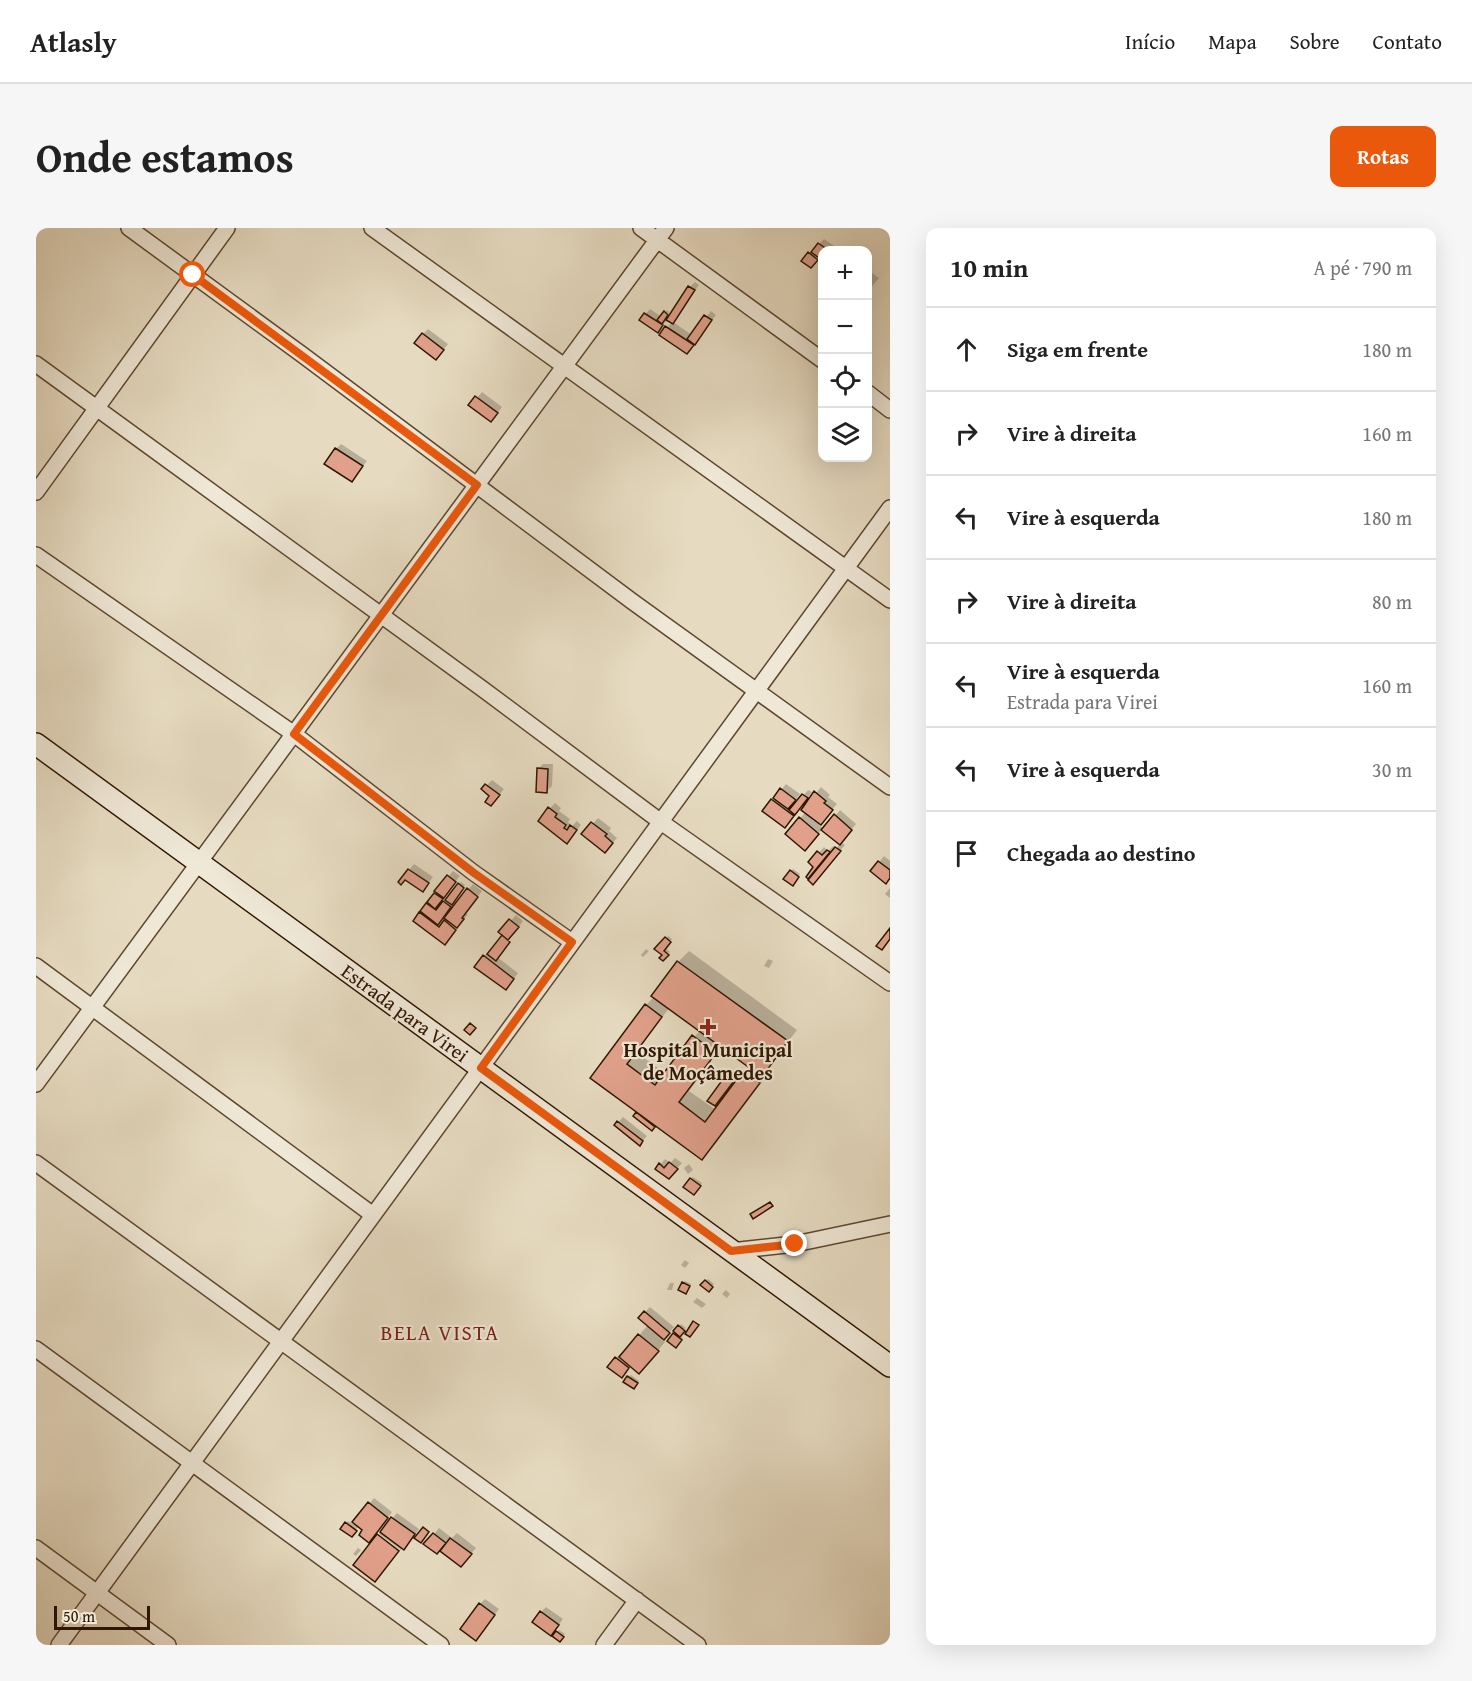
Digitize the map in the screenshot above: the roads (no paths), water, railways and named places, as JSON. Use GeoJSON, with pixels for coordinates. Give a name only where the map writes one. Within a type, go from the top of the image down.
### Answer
{"type":"FeatureCollection","features":[{"type":"Feature","properties":{"kind":"street"},"geometry":{"type":"LineString","coordinates":[[129,228],[623,595],[890,787]]}},
{"type":"Feature","properties":{"kind":"street"},"geometry":{"type":"LineString","coordinates":[[36,492],[227,228]]}},
{"type":"Feature","properties":{"kind":"street"},"geometry":{"type":"LineString","coordinates":[[372,228],[890,600]]}},
{"type":"Feature","properties":{"kind":"street"},"geometry":{"type":"LineString","coordinates":[[641,228],[661,234],[818,357]]}},
{"type":"Feature","properties":{"kind":"street"},"geometry":{"type":"LineString","coordinates":[[36,1084],[661,234]]}},
{"type":"Feature","properties":{"kind":"street"},"geometry":{"type":"LineString","coordinates":[[36,364],[661,822],[890,983]]}},
{"type":"Feature","properties":{"kind":"street"},"geometry":{"type":"LineString","coordinates":[[872,397],[890,410]]}},
{"type":"Feature","properties":{"kind":"street"},"geometry":{"type":"LineString","coordinates":[[59,1645],[890,508]]}},
{"type":"Feature","properties":{"kind":"street"},"geometry":{"type":"LineString","coordinates":[[36,555],[294,734],[474,873],[572,942]]}},
{"type":"Feature","properties":{"kind":"street","name":"Estrada para Virei"},"geometry":{"type":"LineString","coordinates":[[36,744],[890,1366]]}},
{"type":"Feature","properties":{"kind":"street"},"geometry":{"type":"LineString","coordinates":[[36,966],[373,1215]]}},
{"type":"Feature","properties":{"kind":"street"},"geometry":{"type":"LineString","coordinates":[[36,1163],[698,1645]]}},
{"type":"Feature","properties":{"kind":"street"},"geometry":{"type":"LineString","coordinates":[[731,1251],[795,1244],[890,1224]]}},
{"type":"Feature","properties":{"kind":"street"},"geometry":{"type":"LineString","coordinates":[[36,1349],[441,1645]]}},
{"type":"Feature","properties":{"kind":"street"},"geometry":{"type":"LineString","coordinates":[[36,1548],[168,1645]]}},
{"type":"Feature","properties":{"kind":"street"},"geometry":{"type":"LineString","coordinates":[[604,1645],[637,1600]]}},
{"type":"Feature","properties":{"kind":"place","name":"Hospital Municipal de Moçâmedes"},"geometry":{"type":"Point","coordinates":[708,1027]}},
{"type":"Feature","properties":{"kind":"district","name":"BELA VISTA"},"geometry":{"type":"Point","coordinates":[440,1333]}}]}
